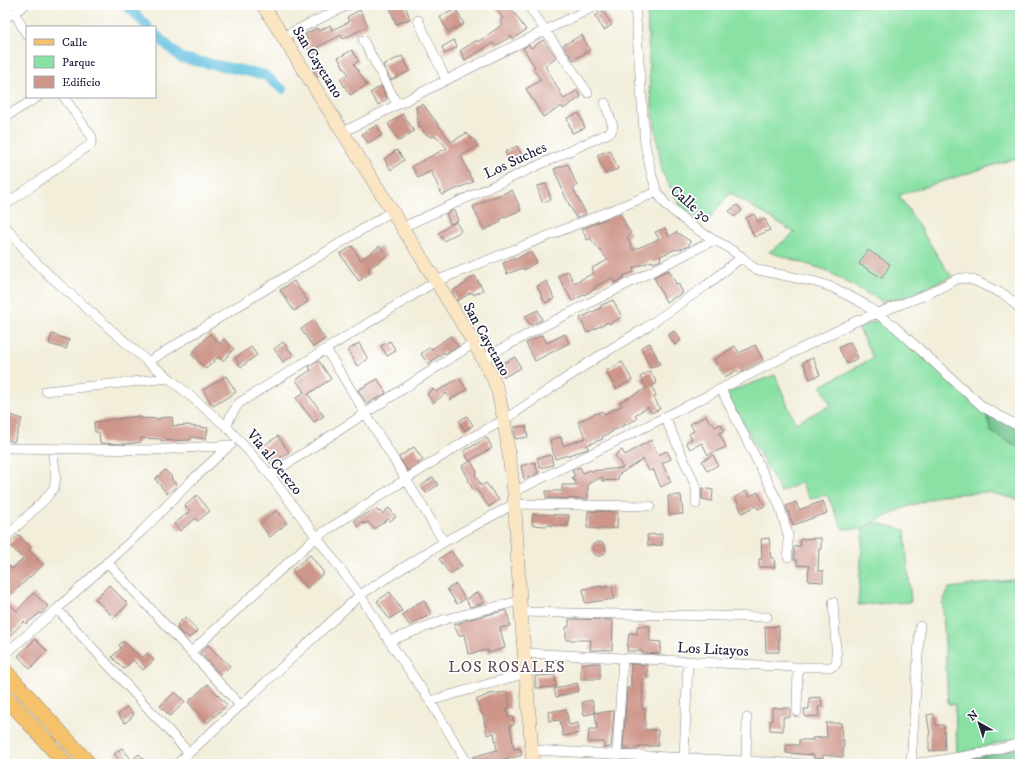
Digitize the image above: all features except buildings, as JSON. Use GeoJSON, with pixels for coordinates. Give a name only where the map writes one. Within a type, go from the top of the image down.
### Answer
{"type":"FeatureCollection","features":[{"type":"Feature","properties":{"kind":"main road","name":"San Cayetano"},"geometry":{"type":"LineString","coordinates":[[263,5],[474,343],[493,378],[498,392],[504,420],[514,498],[533,764]]}},
{"type":"Feature","properties":{"kind":"main road"},"geometry":{"type":"LineString","coordinates":[[5,671],[89,764]]}},
{"type":"Feature","properties":{"kind":"main road"},"geometry":{"type":"LineString","coordinates":[[5,696],[66,764]]}},
{"type":"Feature","properties":{"kind":"street"},"geometry":{"type":"LineString","coordinates":[[5,18],[25,5]]}},
{"type":"Feature","properties":{"kind":"street"},"geometry":{"type":"LineString","coordinates":[[282,37],[348,5]]}},
{"type":"Feature","properties":{"kind":"street"},"geometry":{"type":"LineString","coordinates":[[528,5],[588,93]]}},
{"type":"Feature","properties":{"kind":"street"},"geometry":{"type":"LineString","coordinates":[[343,132],[598,5]]}},
{"type":"Feature","properties":{"kind":"street","name":"Calle 30"},"geometry":{"type":"LineString","coordinates":[[635,5],[645,144],[657,192],[667,206],[692,226],[724,245],[758,270],[816,282],[834,288],[879,313],[983,407],[1020,427]]}},
{"type":"Feature","properties":{"kind":"street"},"geometry":{"type":"LineString","coordinates":[[14,12],[26,33]]}},
{"type":"Feature","properties":{"kind":"street"},"geometry":{"type":"LineString","coordinates":[[418,20],[446,80]]}},
{"type":"Feature","properties":{"kind":"street"},"geometry":{"type":"LineString","coordinates":[[363,40],[397,104]]}},
{"type":"Feature","properties":{"kind":"street"},"geometry":{"type":"LineString","coordinates":[[5,117],[36,98]]}},
{"type":"Feature","properties":{"kind":"street"},"geometry":{"type":"LineString","coordinates":[[5,205],[91,144],[92,137],[65,98]]}},
{"type":"Feature","properties":{"kind":"street","name":"Los Suches"},"geometry":{"type":"LineString","coordinates":[[403,227],[611,132],[613,126],[605,102]]}},
{"type":"Feature","properties":{"kind":"street"},"geometry":{"type":"LineString","coordinates":[[227,427],[230,417],[239,403],[436,281],[657,192]]}},
{"type":"Feature","properties":{"kind":"street"},"geometry":{"type":"LineString","coordinates":[[148,362],[392,211]]}},
{"type":"Feature","properties":{"kind":"street","name":"Via al Cerezo"},"geometry":{"type":"LineString","coordinates":[[5,226],[32,258],[50,276],[148,362],[227,427],[270,475],[360,595],[430,701],[468,764]]}},
{"type":"Feature","properties":{"kind":"street"},"geometry":{"type":"LineString","coordinates":[[483,359],[714,240]]}},
{"type":"Feature","properties":{"kind":"street"},"geometry":{"type":"LineString","coordinates":[[191,652],[316,537],[466,440],[504,420],[590,362],[670,311],[707,285],[742,257]]}},
{"type":"Feature","properties":{"kind":"street"},"geometry":{"type":"LineString","coordinates":[[177,764],[360,595],[514,498],[665,417],[854,322],[928,294],[957,279],[963,278],[973,280],[1005,296],[1020,309]]}},
{"type":"Feature","properties":{"kind":"street"},"geometry":{"type":"LineString","coordinates":[[270,475],[474,343]]}},
{"type":"Feature","properties":{"kind":"street"},"geometry":{"type":"LineString","coordinates":[[326,349],[444,542]]}},
{"type":"Feature","properties":{"kind":"street"},"geometry":{"type":"LineString","coordinates":[[46,391],[169,378]]}},
{"type":"Feature","properties":{"kind":"street"},"geometry":{"type":"LineString","coordinates":[[721,389],[779,504],[788,536],[788,557]]}},
{"type":"Feature","properties":{"kind":"street"},"geometry":{"type":"LineString","coordinates":[[665,417],[696,487],[696,504]]}},
{"type":"Feature","properties":{"kind":"street"},"geometry":{"type":"LineString","coordinates":[[5,448],[155,450],[243,444]]}},
{"type":"Feature","properties":{"kind":"street"},"geometry":{"type":"LineString","coordinates":[[5,654],[57,609],[144,529],[190,482],[230,445]]}},
{"type":"Feature","properties":{"kind":"street"},"geometry":{"type":"LineString","coordinates":[[5,538],[46,498],[54,488],[56,477],[52,449]]}},
{"type":"Feature","properties":{"kind":"street"},"geometry":{"type":"LineString","coordinates":[[514,498],[650,506]]}},
{"type":"Feature","properties":{"kind":"street"},"geometry":{"type":"LineString","coordinates":[[107,562],[240,705]]}},
{"type":"Feature","properties":{"kind":"street","name":"Los Litayos"},"geometry":{"type":"LineString","coordinates":[[524,652],[688,662],[798,667],[831,666],[835,665],[837,662],[833,602]]}},
{"type":"Feature","properties":{"kind":"street"},"geometry":{"type":"LineString","coordinates":[[389,641],[446,620],[521,607],[766,617]]}},
{"type":"Feature","properties":{"kind":"street"},"geometry":{"type":"LineString","coordinates":[[57,609],[189,753]]}},
{"type":"Feature","properties":{"kind":"street"},"geometry":{"type":"LineString","coordinates":[[920,626],[911,764],[935,762],[984,753],[1020,743]]}},
{"type":"Feature","properties":{"kind":"street"},"geometry":{"type":"LineString","coordinates":[[617,754],[623,658]]}},
{"type":"Feature","properties":{"kind":"street"},"geometry":{"type":"LineString","coordinates":[[684,758],[688,662]]}},
{"type":"Feature","properties":{"kind":"street"},"geometry":{"type":"LineString","coordinates":[[797,712],[798,667]]}},
{"type":"Feature","properties":{"kind":"street"},"geometry":{"type":"LineString","coordinates":[[430,701],[526,673]]}},
{"type":"Feature","properties":{"kind":"street"},"geometry":{"type":"LineString","coordinates":[[746,761],[747,718]]}},
{"type":"Feature","properties":{"kind":"street"},"geometry":{"type":"LineString","coordinates":[[533,750],[805,764]]}},
{"type":"Feature","properties":{"kind":"green space"},"geometry":{"type":"Polygon","coordinates":[[[647,5],[1020,5],[1020,157],[899,195],[952,276],[903,299],[881,301],[825,270],[769,252],[795,233],[730,193],[705,223],[680,205],[662,172],[650,93],[647,5]]]}},
{"type":"Feature","properties":{"kind":"green space"},"geometry":{"type":"Polygon","coordinates":[[[883,319],[976,407],[986,414],[991,432],[1020,448],[1020,500],[987,492],[942,495],[907,507],[875,521],[863,529],[843,529],[827,495],[810,499],[801,482],[781,492],[726,393],[775,375],[795,423],[831,405],[821,386],[873,358],[858,327],[883,319]]]}},
{"type":"Feature","properties":{"kind":"green space"},"geometry":{"type":"Polygon","coordinates":[[[987,414],[1020,426],[1020,448],[991,432],[987,414]]]}},
{"type":"Feature","properties":{"kind":"green space"},"geometry":{"type":"Polygon","coordinates":[[[874,522],[905,530],[911,602],[858,605],[863,530],[874,522]]]}},
{"type":"Feature","properties":{"kind":"green space"},"geometry":{"type":"Polygon","coordinates":[[[1020,579],[1020,737],[957,754],[955,705],[948,704],[942,604],[949,588],[1020,579]]]}},
{"type":"Feature","properties":{"kind":"green space"},"geometry":{"type":"Polygon","coordinates":[[[1020,747],[1020,764],[952,764],[956,762],[1020,747]]]}},
{"type":"Feature","properties":{"kind":"waterway"},"geometry":{"type":"LineString","coordinates":[[126,5],[147,26]]}},
{"type":"Feature","properties":{"kind":"waterway"},"geometry":{"type":"LineString","coordinates":[[156,35],[181,58],[265,75],[282,89]]}},
{"type":"Feature","properties":{"kind":"district","name":"LOS ROSALES"},"geometry":{"type":"Point","coordinates":[507,666]}}]}
